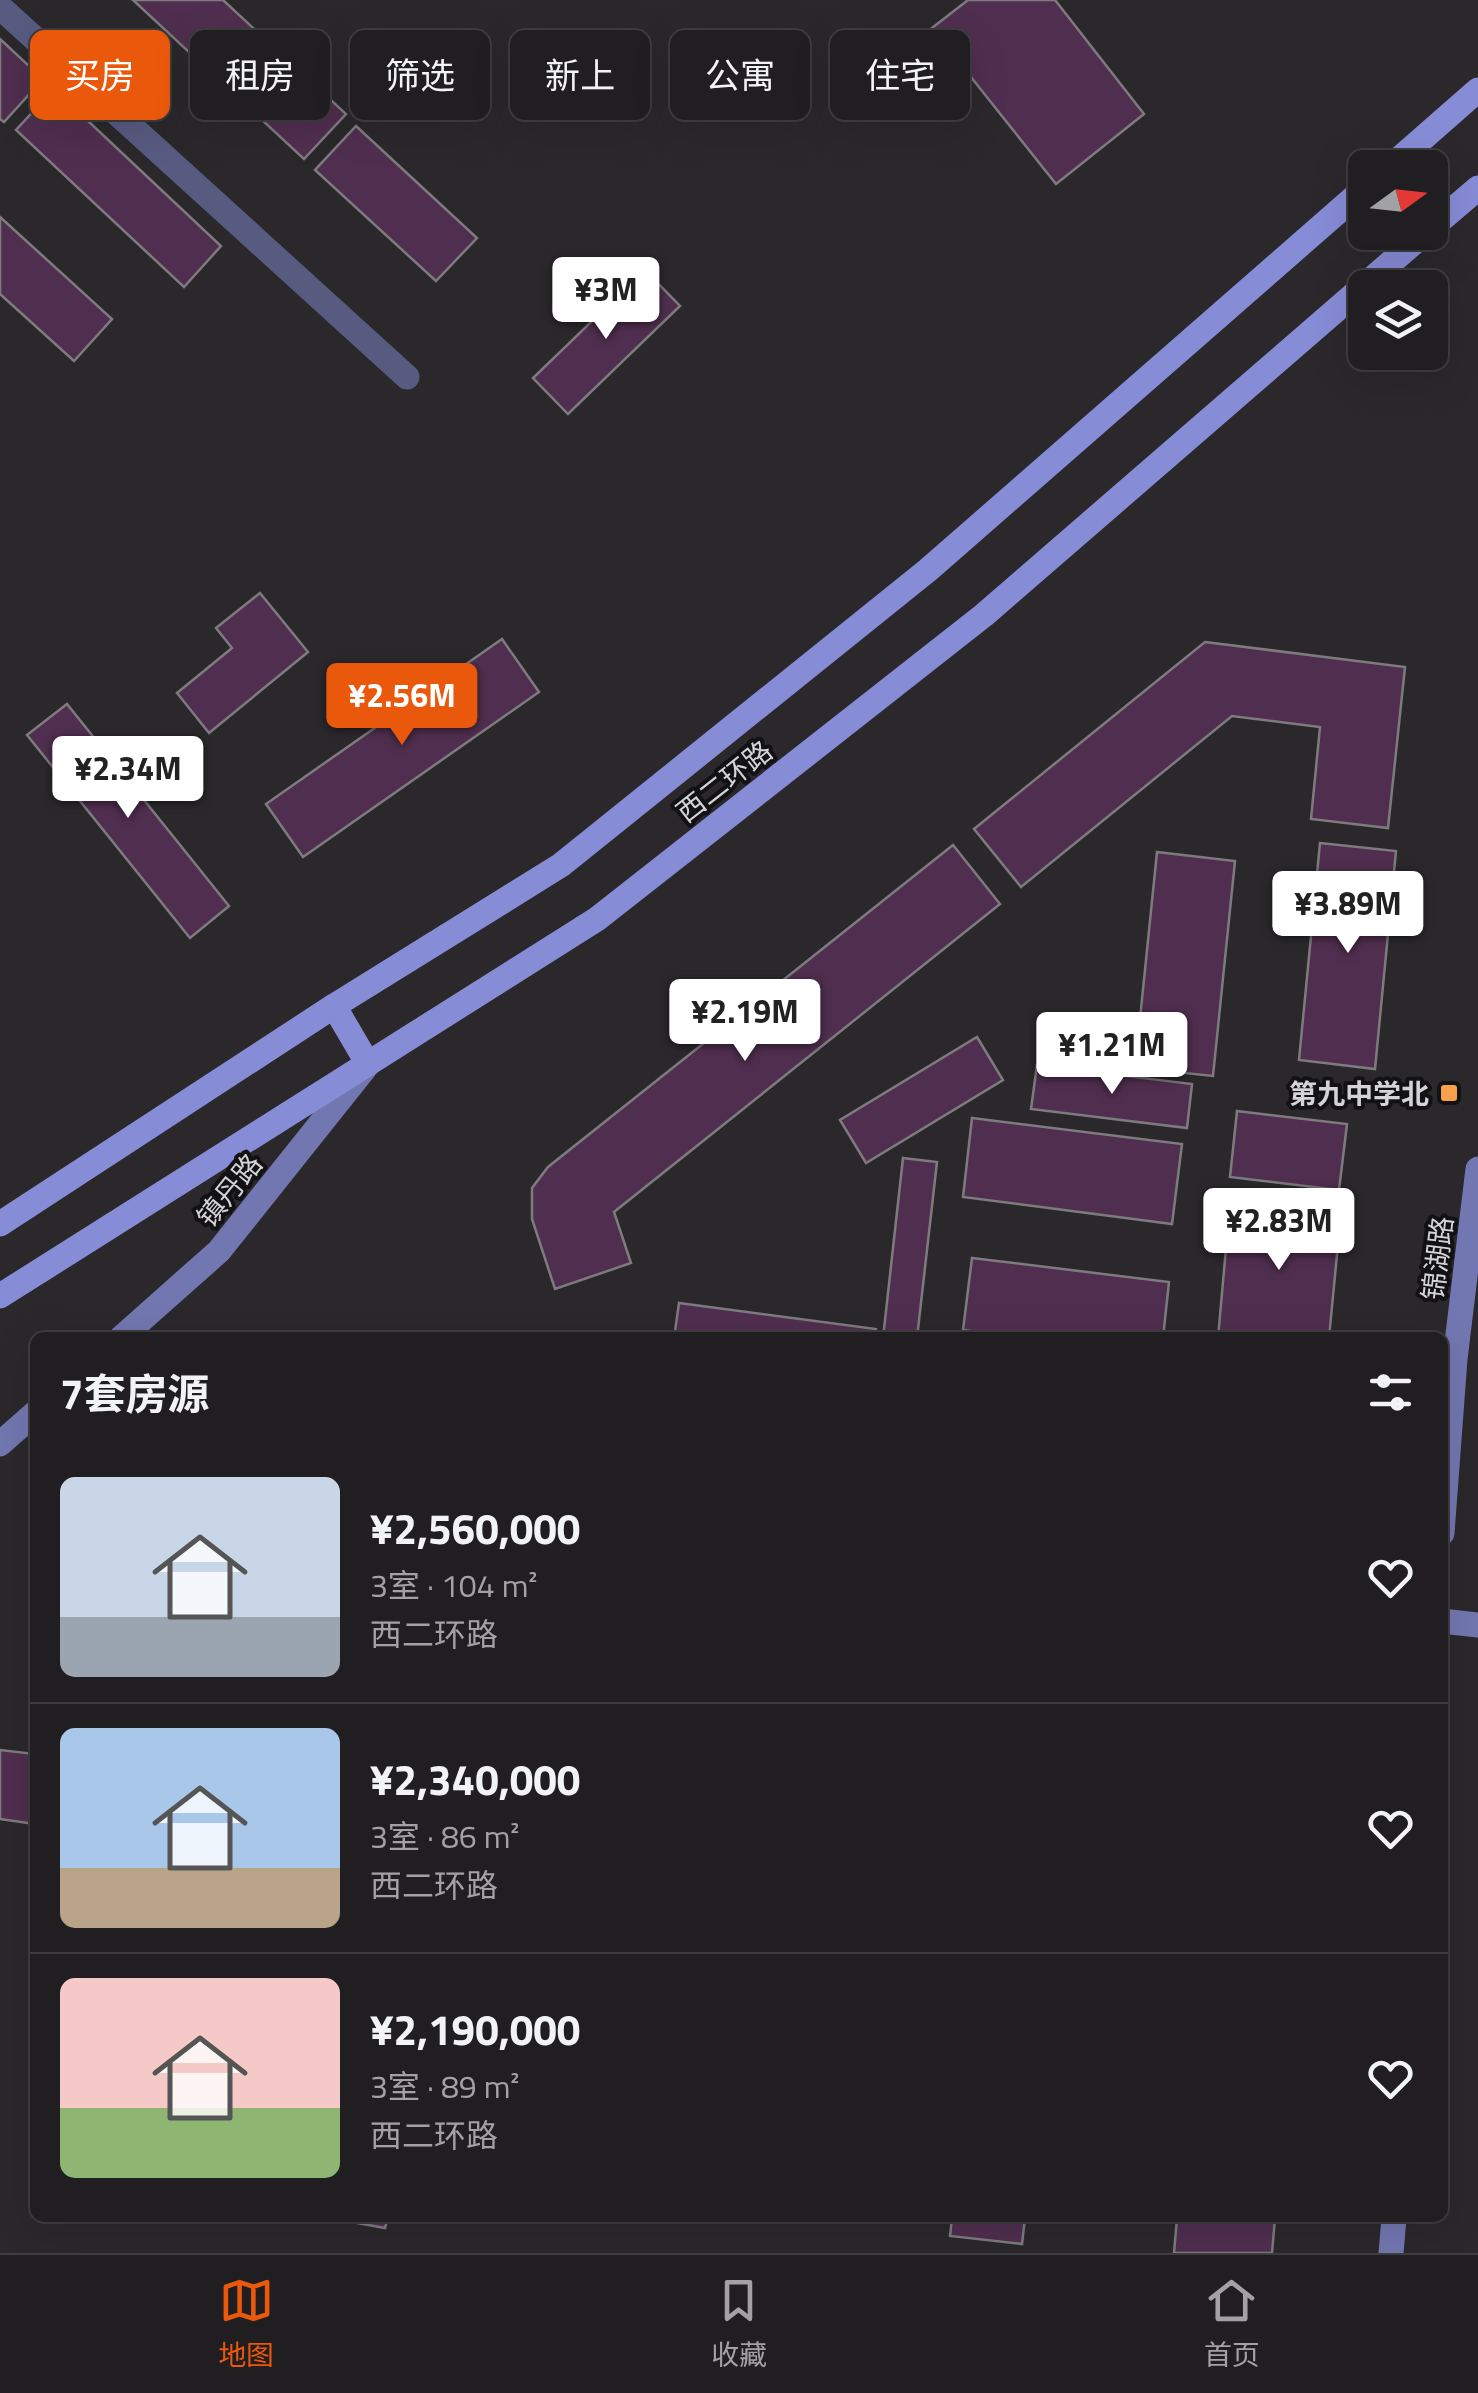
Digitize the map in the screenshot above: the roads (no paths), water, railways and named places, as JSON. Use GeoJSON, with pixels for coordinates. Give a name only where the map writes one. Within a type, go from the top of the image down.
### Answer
{"type":"FeatureCollection","features":[{"type":"Feature","properties":{"kind":"main road"},"geometry":{"type":"LineString","coordinates":[[1410,150],[1478,90]]}},
{"type":"Feature","properties":{"kind":"main road","name":"西二环路"},"geometry":{"type":"LineString","coordinates":[[1448,214],[1478,188]]}},
{"type":"Feature","properties":{"kind":"main road","name":"西二环路"},"geometry":{"type":"LineString","coordinates":[[0,1224],[334,1006],[562,864],[928,570],[1348,203]]}},
{"type":"Feature","properties":{"kind":"main road","name":"西二环路"},"geometry":{"type":"LineString","coordinates":[[0,1296],[598,919],[984,614],[1406,250]]}},
{"type":"Feature","properties":{"kind":"main road"},"geometry":{"type":"LineString","coordinates":[[334,1006],[368,1064]]}},
{"type":"Feature","properties":{"kind":"street"},"geometry":{"type":"LineString","coordinates":[[0,7],[407,376]]}},
{"type":"Feature","properties":{"kind":"street","name":"镇丹路"},"geometry":{"type":"LineString","coordinates":[[128,1332],[219,1251],[368,1064]]}},
{"type":"Feature","properties":{"kind":"street","name":"锦湖路"},"geometry":{"type":"LineString","coordinates":[[1448,1453],[1478,1169]]}},
{"type":"Feature","properties":{"kind":"street"},"geometry":{"type":"LineString","coordinates":[[0,1444],[30,1421]]}},
{"type":"Feature","properties":{"kind":"street"},"geometry":{"type":"LineString","coordinates":[[1448,1622],[1478,1625]]}},
{"type":"Feature","properties":{"kind":"street"},"geometry":{"type":"LineString","coordinates":[[1391,2253],[1394,2222]]}},
{"type":"Feature","properties":{"kind":"place","name":"第九中学北"},"geometry":{"type":"Point","coordinates":[1449,1093]}}]}
